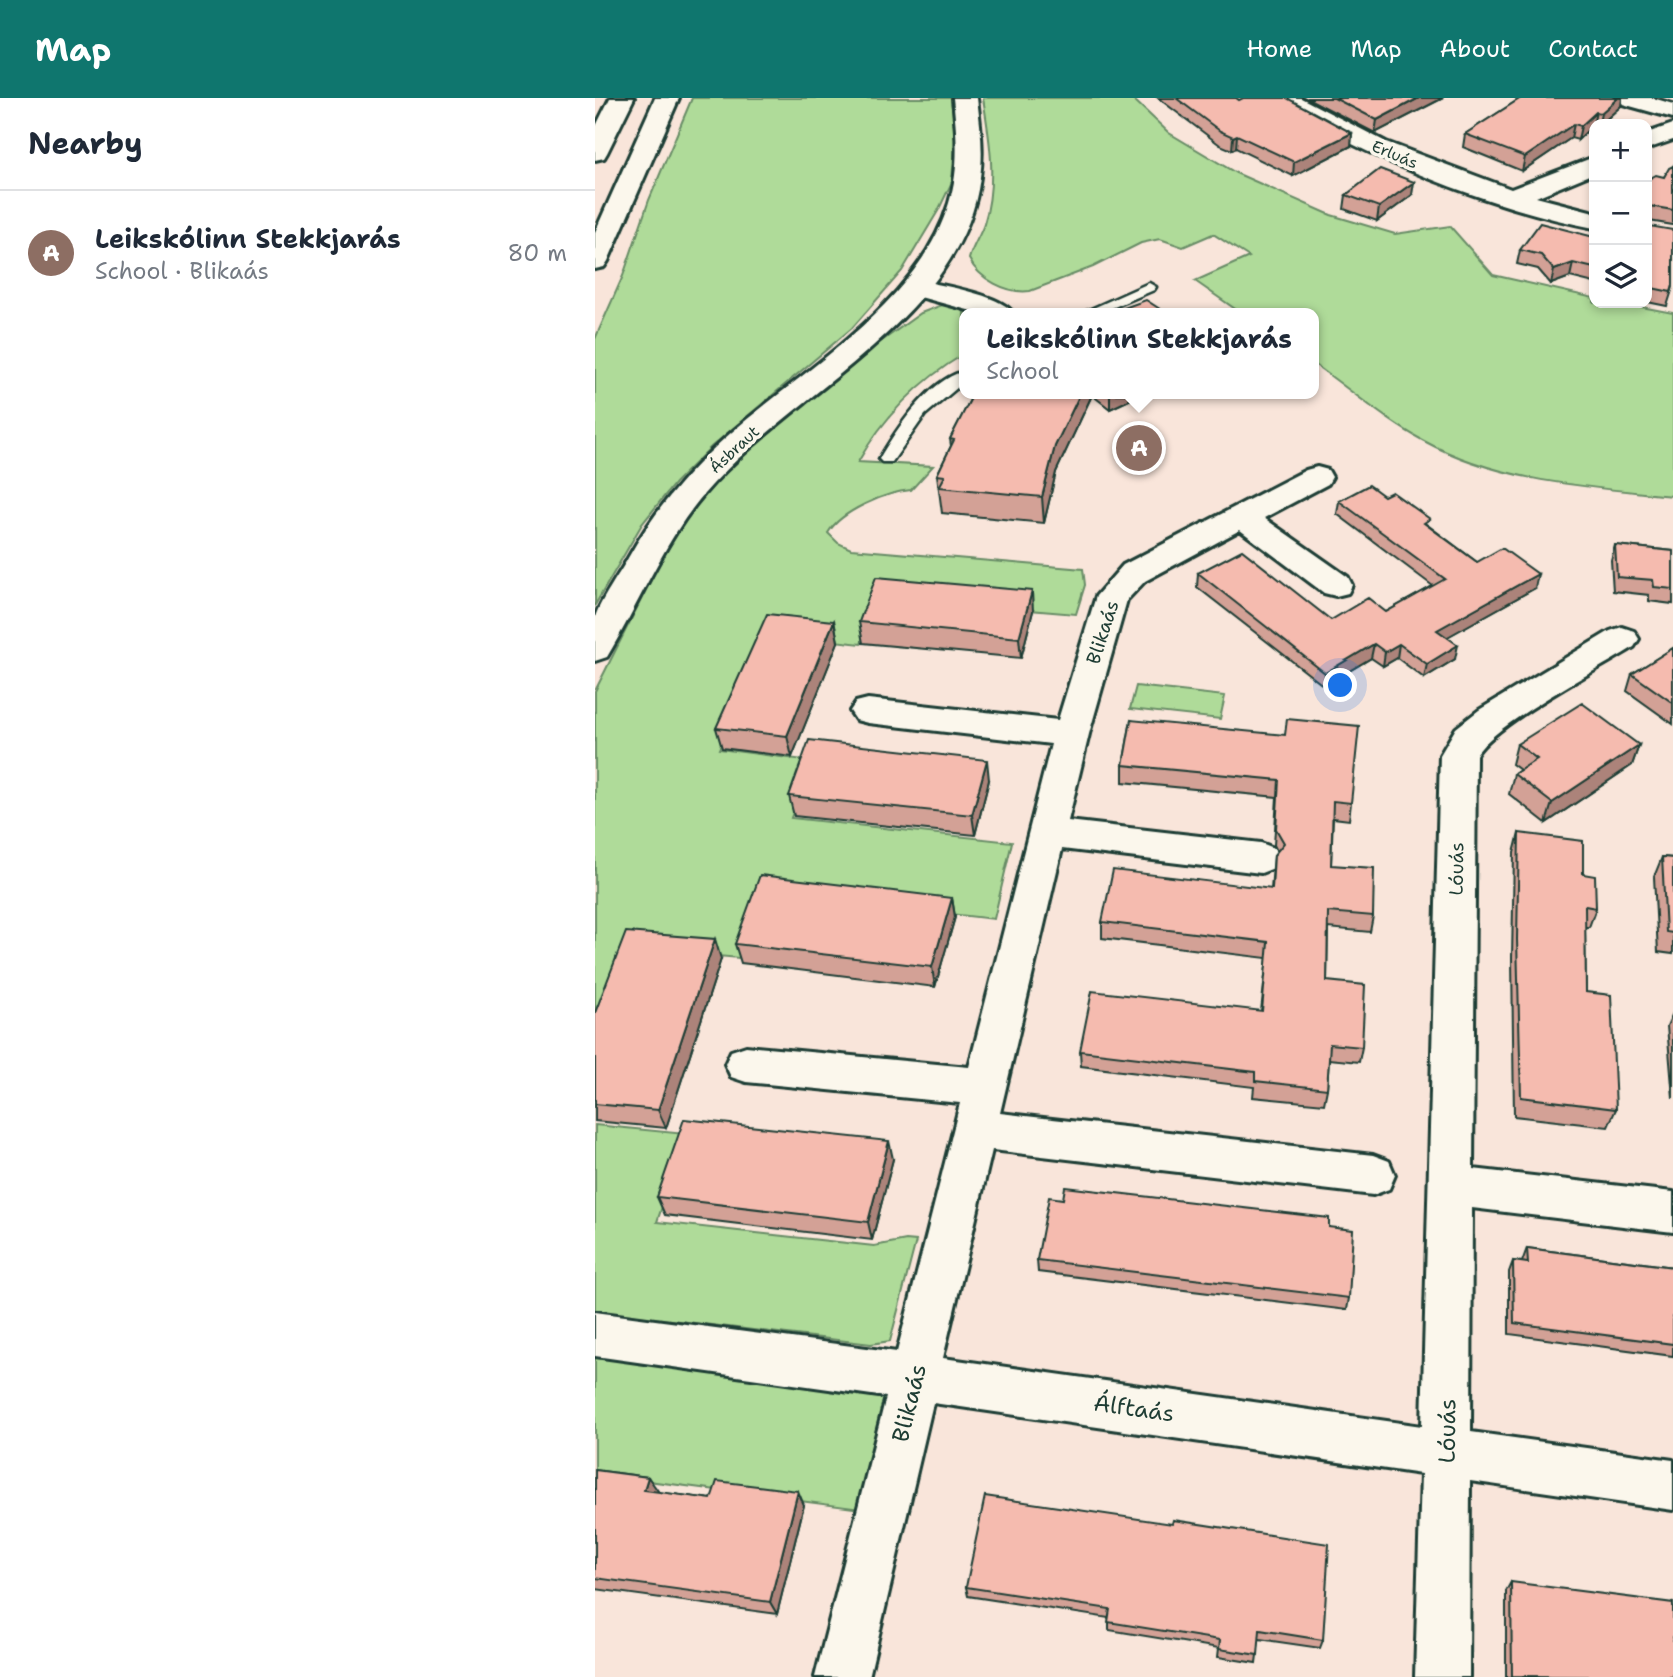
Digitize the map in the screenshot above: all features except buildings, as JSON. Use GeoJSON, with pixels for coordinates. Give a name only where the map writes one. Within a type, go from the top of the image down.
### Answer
{"type":"FeatureCollection","features":[{"type":"Feature","properties":{"kind":"main road"},"geometry":{"type":"LineString","coordinates":[[595,153],[622,98]]}},
{"type":"Feature","properties":{"kind":"main road"},"geometry":{"type":"LineString","coordinates":[[595,261],[667,98]]}},
{"type":"Feature","properties":{"kind":"main road","name":"Ásbraut"},"geometry":{"type":"LineString","coordinates":[[595,649],[653,542],[693,487],[735,445],[919,288],[939,258],[963,206],[971,155],[965,98]]}},
{"type":"Feature","properties":{"kind":"main road","name":"Erluás"},"geometry":{"type":"LineString","coordinates":[[1284,98],[1377,147],[1512,198],[1589,219]]}},
{"type":"Feature","properties":{"kind":"main road"},"geometry":{"type":"LineString","coordinates":[[1627,98],[1673,111]]}},
{"type":"Feature","properties":{"kind":"main road"},"geometry":{"type":"LineString","coordinates":[[1652,140],[1673,131]]}},
{"type":"Feature","properties":{"kind":"main road"},"geometry":{"type":"LineString","coordinates":[[1512,198],[1589,166]]}},
{"type":"Feature","properties":{"kind":"main road"},"geometry":{"type":"LineString","coordinates":[[919,288],[990,308]]}},
{"type":"Feature","properties":{"kind":"main road","name":"Blikaás"},"geometry":{"type":"LineString","coordinates":[[842,1677],[1071,734],[1112,596],[1133,573],[1317,477]]}},
{"type":"Feature","properties":{"kind":"main road"},"geometry":{"type":"LineString","coordinates":[[1241,516],[1336,585]]}},
{"type":"Feature","properties":{"kind":"main road","name":"Lóuás"},"geometry":{"type":"LineString","coordinates":[[1443,1677],[1458,755],[1469,737],[1491,719],[1622,639]]}},
{"type":"Feature","properties":{"kind":"main road"},"geometry":{"type":"LineString","coordinates":[[869,711],[1071,734]]}},
{"type":"Feature","properties":{"kind":"main road"},"geometry":{"type":"LineString","coordinates":[[1047,833],[1261,858]]}},
{"type":"Feature","properties":{"kind":"main road"},"geometry":{"type":"LineString","coordinates":[[746,1064],[985,1087]]}},
{"type":"Feature","properties":{"kind":"main road"},"geometry":{"type":"LineString","coordinates":[[975,1129],[1373,1175]]}},
{"type":"Feature","properties":{"kind":"main road"},"geometry":{"type":"LineString","coordinates":[[1451,1186],[1673,1212]]}},
{"type":"Feature","properties":{"kind":"main road","name":"Álftaás"},"geometry":{"type":"LineString","coordinates":[[595,1334],[915,1376],[1673,1485]]}},
{"type":"Feature","properties":{"kind":"lane"},"geometry":{"type":"LineString","coordinates":[[1101,308],[1149,288]]}},
{"type":"Feature","properties":{"kind":"lane"},"geometry":{"type":"LineString","coordinates":[[887,459],[903,429],[920,409],[959,378]]}},
{"type":"Feature","properties":{"kind":"green space"},"geometry":{"type":"Polygon","coordinates":[[[692,98],[951,98],[955,140],[952,182],[902,271],[852,328],[711,447],[675,483],[642,524],[595,605],[595,339],[623,276],[649,200],[692,98]]]}},
{"type":"Feature","properties":{"kind":"green space"},"geometry":{"type":"Polygon","coordinates":[[[983,98],[1132,98],[1169,133],[1236,173],[1331,215],[1395,234],[1450,226],[1493,275],[1589,297],[1589,308],[1647,308],[1673,313],[1673,496],[1577,485],[1514,474],[1453,455],[1424,441],[1382,415],[1319,368],[1319,308],[1234,308],[1195,281],[1249,257],[1213,234],[1183,247],[1160,239],[1141,243],[1093,267],[1030,291],[1012,290],[995,284],[980,273],[969,259],[984,224],[991,177],[990,146],[983,98]]]}},
{"type":"Feature","properties":{"kind":"green space"},"geometry":{"type":"Polygon","coordinates":[[[960,303],[974,308],[959,308],[959,357],[932,376],[904,401],[879,430],[858,462],[933,466],[911,490],[889,494],[853,510],[828,533],[838,543],[851,549],[1083,569],[1085,585],[1076,614],[879,597],[861,644],[771,634],[719,749],[812,761],[791,818],[1012,842],[994,919],[764,893],[739,958],[631,948],[595,1043],[595,691],[657,568],[685,520],[723,472],[805,396],[921,313],[942,305],[960,303]]]}},
{"type":"Feature","properties":{"kind":"green space"},"geometry":{"type":"Polygon","coordinates":[[[1136,686],[1225,696],[1220,719],[1130,709],[1136,686]]]}},
{"type":"Feature","properties":{"kind":"green space"},"geometry":{"type":"Polygon","coordinates":[[[595,1125],[686,1134],[657,1222],[874,1246],[906,1240],[916,1241],[890,1341],[871,1344],[595,1311],[595,1125]]]}},
{"type":"Feature","properties":{"kind":"green space"},"geometry":{"type":"Polygon","coordinates":[[[595,1353],[889,1395],[876,1511],[595,1474],[595,1353]]]}},
{"type":"Feature","properties":{"kind":"place","name":"Leikskólinn Stekkjarás"},"geometry":{"type":"Point","coordinates":[1139,448]}}]}
